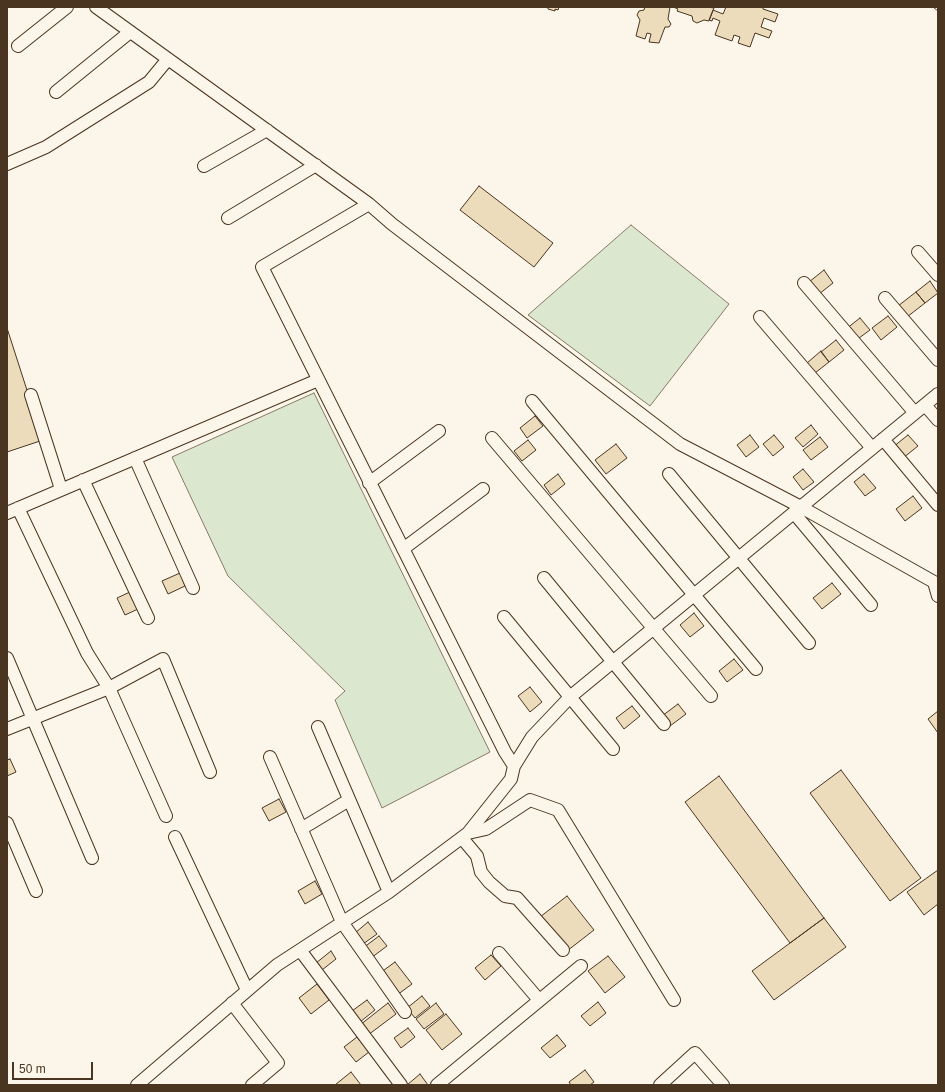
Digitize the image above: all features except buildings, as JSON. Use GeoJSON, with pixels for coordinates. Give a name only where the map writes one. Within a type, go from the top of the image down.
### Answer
{"type":"FeatureCollection","features":[{"type":"Feature","properties":{"kind":"street"},"geometry":{"type":"LineString","coordinates":[[18,46],[66,7]]}},
{"type":"Feature","properties":{"kind":"street"},"geometry":{"type":"LineString","coordinates":[[96,7],[369,204],[392,224],[680,444],[797,510],[934,582],[938,596]]}},
{"type":"Feature","properties":{"kind":"street"},"geometry":{"type":"LineString","coordinates":[[56,92],[130,32]]}},
{"type":"Feature","properties":{"kind":"street"},"geometry":{"type":"LineString","coordinates":[[7,164],[46,147],[149,82],[168,59]]}},
{"type":"Feature","properties":{"kind":"street"},"geometry":{"type":"LineString","coordinates":[[204,166],[267,130]]}},
{"type":"Feature","properties":{"kind":"street"},"geometry":{"type":"LineString","coordinates":[[228,218],[316,165]]}},
{"type":"Feature","properties":{"kind":"street"},"geometry":{"type":"LineString","coordinates":[[369,204],[262,267],[369,484],[505,752],[514,766]]}},
{"type":"Feature","properties":{"kind":"street"},"geometry":{"type":"LineString","coordinates":[[918,252],[938,275]]}},
{"type":"Feature","properties":{"kind":"street"},"geometry":{"type":"LineString","coordinates":[[804,283],[915,413]]}},
{"type":"Feature","properties":{"kind":"street"},"geometry":{"type":"LineString","coordinates":[[886,298],[938,360]]}},
{"type":"Feature","properties":{"kind":"street"},"geometry":{"type":"LineString","coordinates":[[760,317],[872,448]]}},
{"type":"Feature","properties":{"kind":"street"},"geometry":{"type":"LineString","coordinates":[[166,816],[109,688],[87,653],[12,510],[318,380]]}},
{"type":"Feature","properties":{"kind":"street"},"geometry":{"type":"LineString","coordinates":[[465,836],[502,791],[513,773],[514,766],[532,737],[570,697],[938,394]]}},
{"type":"Feature","properties":{"kind":"street"},"geometry":{"type":"LineString","coordinates":[[31,395],[61,489]]}},
{"type":"Feature","properties":{"kind":"street"},"geometry":{"type":"LineString","coordinates":[[532,401],[756,669]]}},
{"type":"Feature","properties":{"kind":"street"},"geometry":{"type":"LineString","coordinates":[[925,404],[938,420]]}},
{"type":"Feature","properties":{"kind":"street"},"geometry":{"type":"LineString","coordinates":[[369,484],[439,431]]}},
{"type":"Feature","properties":{"kind":"street"},"geometry":{"type":"LineString","coordinates":[[492,438],[655,628],[711,696]]}},
{"type":"Feature","properties":{"kind":"street"},"geometry":{"type":"LineString","coordinates":[[883,439],[938,505]]}},
{"type":"Feature","properties":{"kind":"street"},"geometry":{"type":"LineString","coordinates":[[135,458],[193,588]]}},
{"type":"Feature","properties":{"kind":"street"},"geometry":{"type":"LineString","coordinates":[[669,474],[809,643]]}},
{"type":"Feature","properties":{"kind":"street"},"geometry":{"type":"LineString","coordinates":[[83,480],[148,618]]}},
{"type":"Feature","properties":{"kind":"street"},"geometry":{"type":"LineString","coordinates":[[402,549],[483,489]]}},
{"type":"Feature","properties":{"kind":"street"},"geometry":{"type":"LineString","coordinates":[[797,510],[871,606]]}},
{"type":"Feature","properties":{"kind":"street"},"geometry":{"type":"LineString","coordinates":[[544,578],[664,724]]}},
{"type":"Feature","properties":{"kind":"street"},"geometry":{"type":"LineString","coordinates":[[504,617],[613,749]]}},
{"type":"Feature","properties":{"kind":"street"},"geometry":{"type":"LineString","coordinates":[[7,658],[34,717],[92,858]]}},
{"type":"Feature","properties":{"kind":"street"},"geometry":{"type":"LineString","coordinates":[[7,729],[109,688],[163,659],[210,772]]}},
{"type":"Feature","properties":{"kind":"street"},"geometry":{"type":"LineString","coordinates":[[318,727],[388,892]]}},
{"type":"Feature","properties":{"kind":"street"},"geometry":{"type":"LineString","coordinates":[[270,757],[342,922],[405,1012]]}},
{"type":"Feature","properties":{"kind":"street"},"geometry":{"type":"LineString","coordinates":[[301,829],[349,800]]}},
{"type":"Feature","properties":{"kind":"street"},"geometry":{"type":"LineString","coordinates":[[137,1085],[277,965],[388,892],[465,836],[486,828],[530,800],[558,810],[674,1000]]}},
{"type":"Feature","properties":{"kind":"street"},"geometry":{"type":"LineString","coordinates":[[7,824],[36,891]]}},
{"type":"Feature","properties":{"kind":"street"},"geometry":{"type":"LineString","coordinates":[[176,836],[246,990]]}},
{"type":"Feature","properties":{"kind":"street"},"geometry":{"type":"LineString","coordinates":[[465,836],[477,856],[481,872],[489,882],[505,896],[517,898],[563,950]]}},
{"type":"Feature","properties":{"kind":"street"},"geometry":{"type":"LineString","coordinates":[[300,950],[402,1085]]}},
{"type":"Feature","properties":{"kind":"street"},"geometry":{"type":"LineString","coordinates":[[499,953],[539,1000]]}},
{"type":"Feature","properties":{"kind":"street"},"geometry":{"type":"LineString","coordinates":[[437,1085],[581,966]]}},
{"type":"Feature","properties":{"kind":"street"},"geometry":{"type":"LineString","coordinates":[[232,1003],[278,1063],[252,1085]]}},
{"type":"Feature","properties":{"kind":"street"},"geometry":{"type":"LineString","coordinates":[[660,1085],[695,1053],[723,1085]]}},
{"type":"Feature","properties":{"kind":"green space"},"geometry":{"type":"Polygon","coordinates":[[[631,225],[729,304],[650,406],[528,315],[631,225]]]}},
{"type":"Feature","properties":{"kind":"green space"},"geometry":{"type":"Polygon","coordinates":[[[314,393],[490,752],[382,808],[335,700],[345,691],[228,576],[172,457],[314,393]]]}},
{"type":"Feature","properties":{"kind":"fence"},"geometry":{"type":"LineString","coordinates":[[933,7],[938,11]]}}]}
